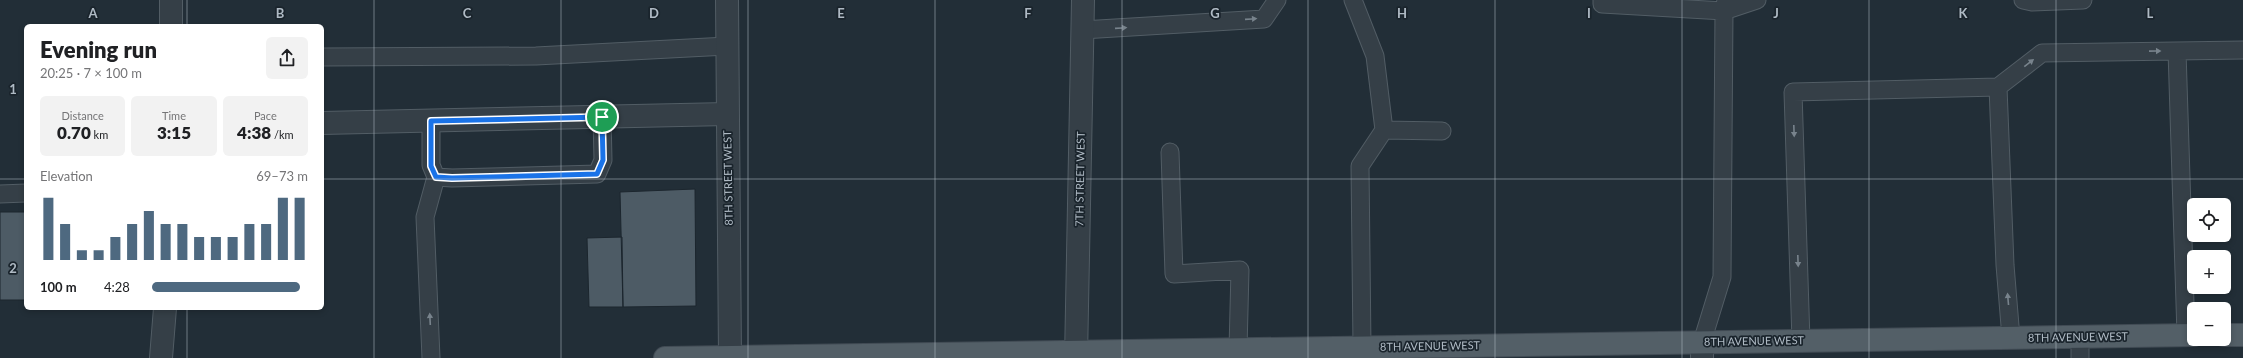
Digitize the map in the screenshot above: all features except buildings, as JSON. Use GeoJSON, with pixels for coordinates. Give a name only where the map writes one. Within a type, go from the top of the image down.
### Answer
{"type":"FeatureCollection","features":[{"type":"Feature","properties":{"kind":"main road","name":"8TH AVENUE WEST"},"geometry":{"type":"LineString","coordinates":[[666,358],[1076,355],[1238,349],[1362,347],[1442,352],[1702,350],[1801,341],[2011,338],[2080,347],[2187,335]]}},
{"type":"Feature","properties":{"kind":"main road"},"geometry":{"type":"LineString","coordinates":[[2231,335],[2243,335]]}},
{"type":"Feature","properties":{"kind":"street"},"geometry":{"type":"LineString","coordinates":[[170,0],[171,24]]}},
{"type":"Feature","properties":{"kind":"street","name":"8TH STREET WEST"},"geometry":{"type":"LineString","coordinates":[[727,0],[730,357]]}},
{"type":"Feature","properties":{"kind":"street","name":"7TH STREET WEST"},"geometry":{"type":"LineString","coordinates":[[1076,355],[1083,0]]}},
{"type":"Feature","properties":{"kind":"street"},"geometry":{"type":"LineString","coordinates":[[324,123],[727,114]]}},
{"type":"Feature","properties":{"kind":"street"},"geometry":{"type":"LineString","coordinates":[[162,358],[165,310]]}},
{"type":"Feature","properties":{"kind":"lane"},"geometry":{"type":"LineString","coordinates":[[1082,30],[1264,19],[1277,0]]}},
{"type":"Feature","properties":{"kind":"lane"},"geometry":{"type":"LineString","coordinates":[[1353,0],[1375,56],[1384,130],[1360,166],[1362,347]]}},
{"type":"Feature","properties":{"kind":"lane"},"geometry":{"type":"LineString","coordinates":[[1602,0],[1602,4],[1725,6],[1757,0]]}},
{"type":"Feature","properties":{"kind":"lane"},"geometry":{"type":"LineString","coordinates":[[2023,0],[2032,2],[2083,0]]}},
{"type":"Feature","properties":{"kind":"lane"},"geometry":{"type":"LineString","coordinates":[[1702,350],[1722,277],[1725,6]]}},
{"type":"Feature","properties":{"kind":"lane"},"geometry":{"type":"LineString","coordinates":[[324,57],[536,56],[727,46]]}},
{"type":"Feature","properties":{"kind":"lane"},"geometry":{"type":"LineString","coordinates":[[1801,341],[1792,92],[1998,87],[2042,53],[2243,50]]}},
{"type":"Feature","properties":{"kind":"lane"},"geometry":{"type":"LineString","coordinates":[[2177,51],[2188,302]]}},
{"type":"Feature","properties":{"kind":"lane"},"geometry":{"type":"LineString","coordinates":[[1998,87],[2005,265],[2011,338]]}},
{"type":"Feature","properties":{"kind":"lane"},"geometry":{"type":"LineString","coordinates":[[436,177],[452,178],[597,174],[603,160],[602,117]]}},
{"type":"Feature","properties":{"kind":"lane"},"geometry":{"type":"LineString","coordinates":[[431,121],[431,166],[436,177],[425,217],[432,358]]}},
{"type":"Feature","properties":{"kind":"lane"},"geometry":{"type":"LineString","coordinates":[[1384,130],[1442,131]]}},
{"type":"Feature","properties":{"kind":"lane"},"geometry":{"type":"LineString","coordinates":[[1170,152],[1174,274],[1240,270],[1238,349]]}},
{"type":"Feature","properties":{"kind":"lane"},"geometry":{"type":"LineString","coordinates":[[0,194],[24,193]]}},
{"type":"Feature","properties":{"kind":"route"},"geometry":{"type":"LineString","coordinates":[[602,117],[603,160],[601,168],[597,174],[452,178],[436,177],[431,166],[431,121],[602,117]]}}]}
